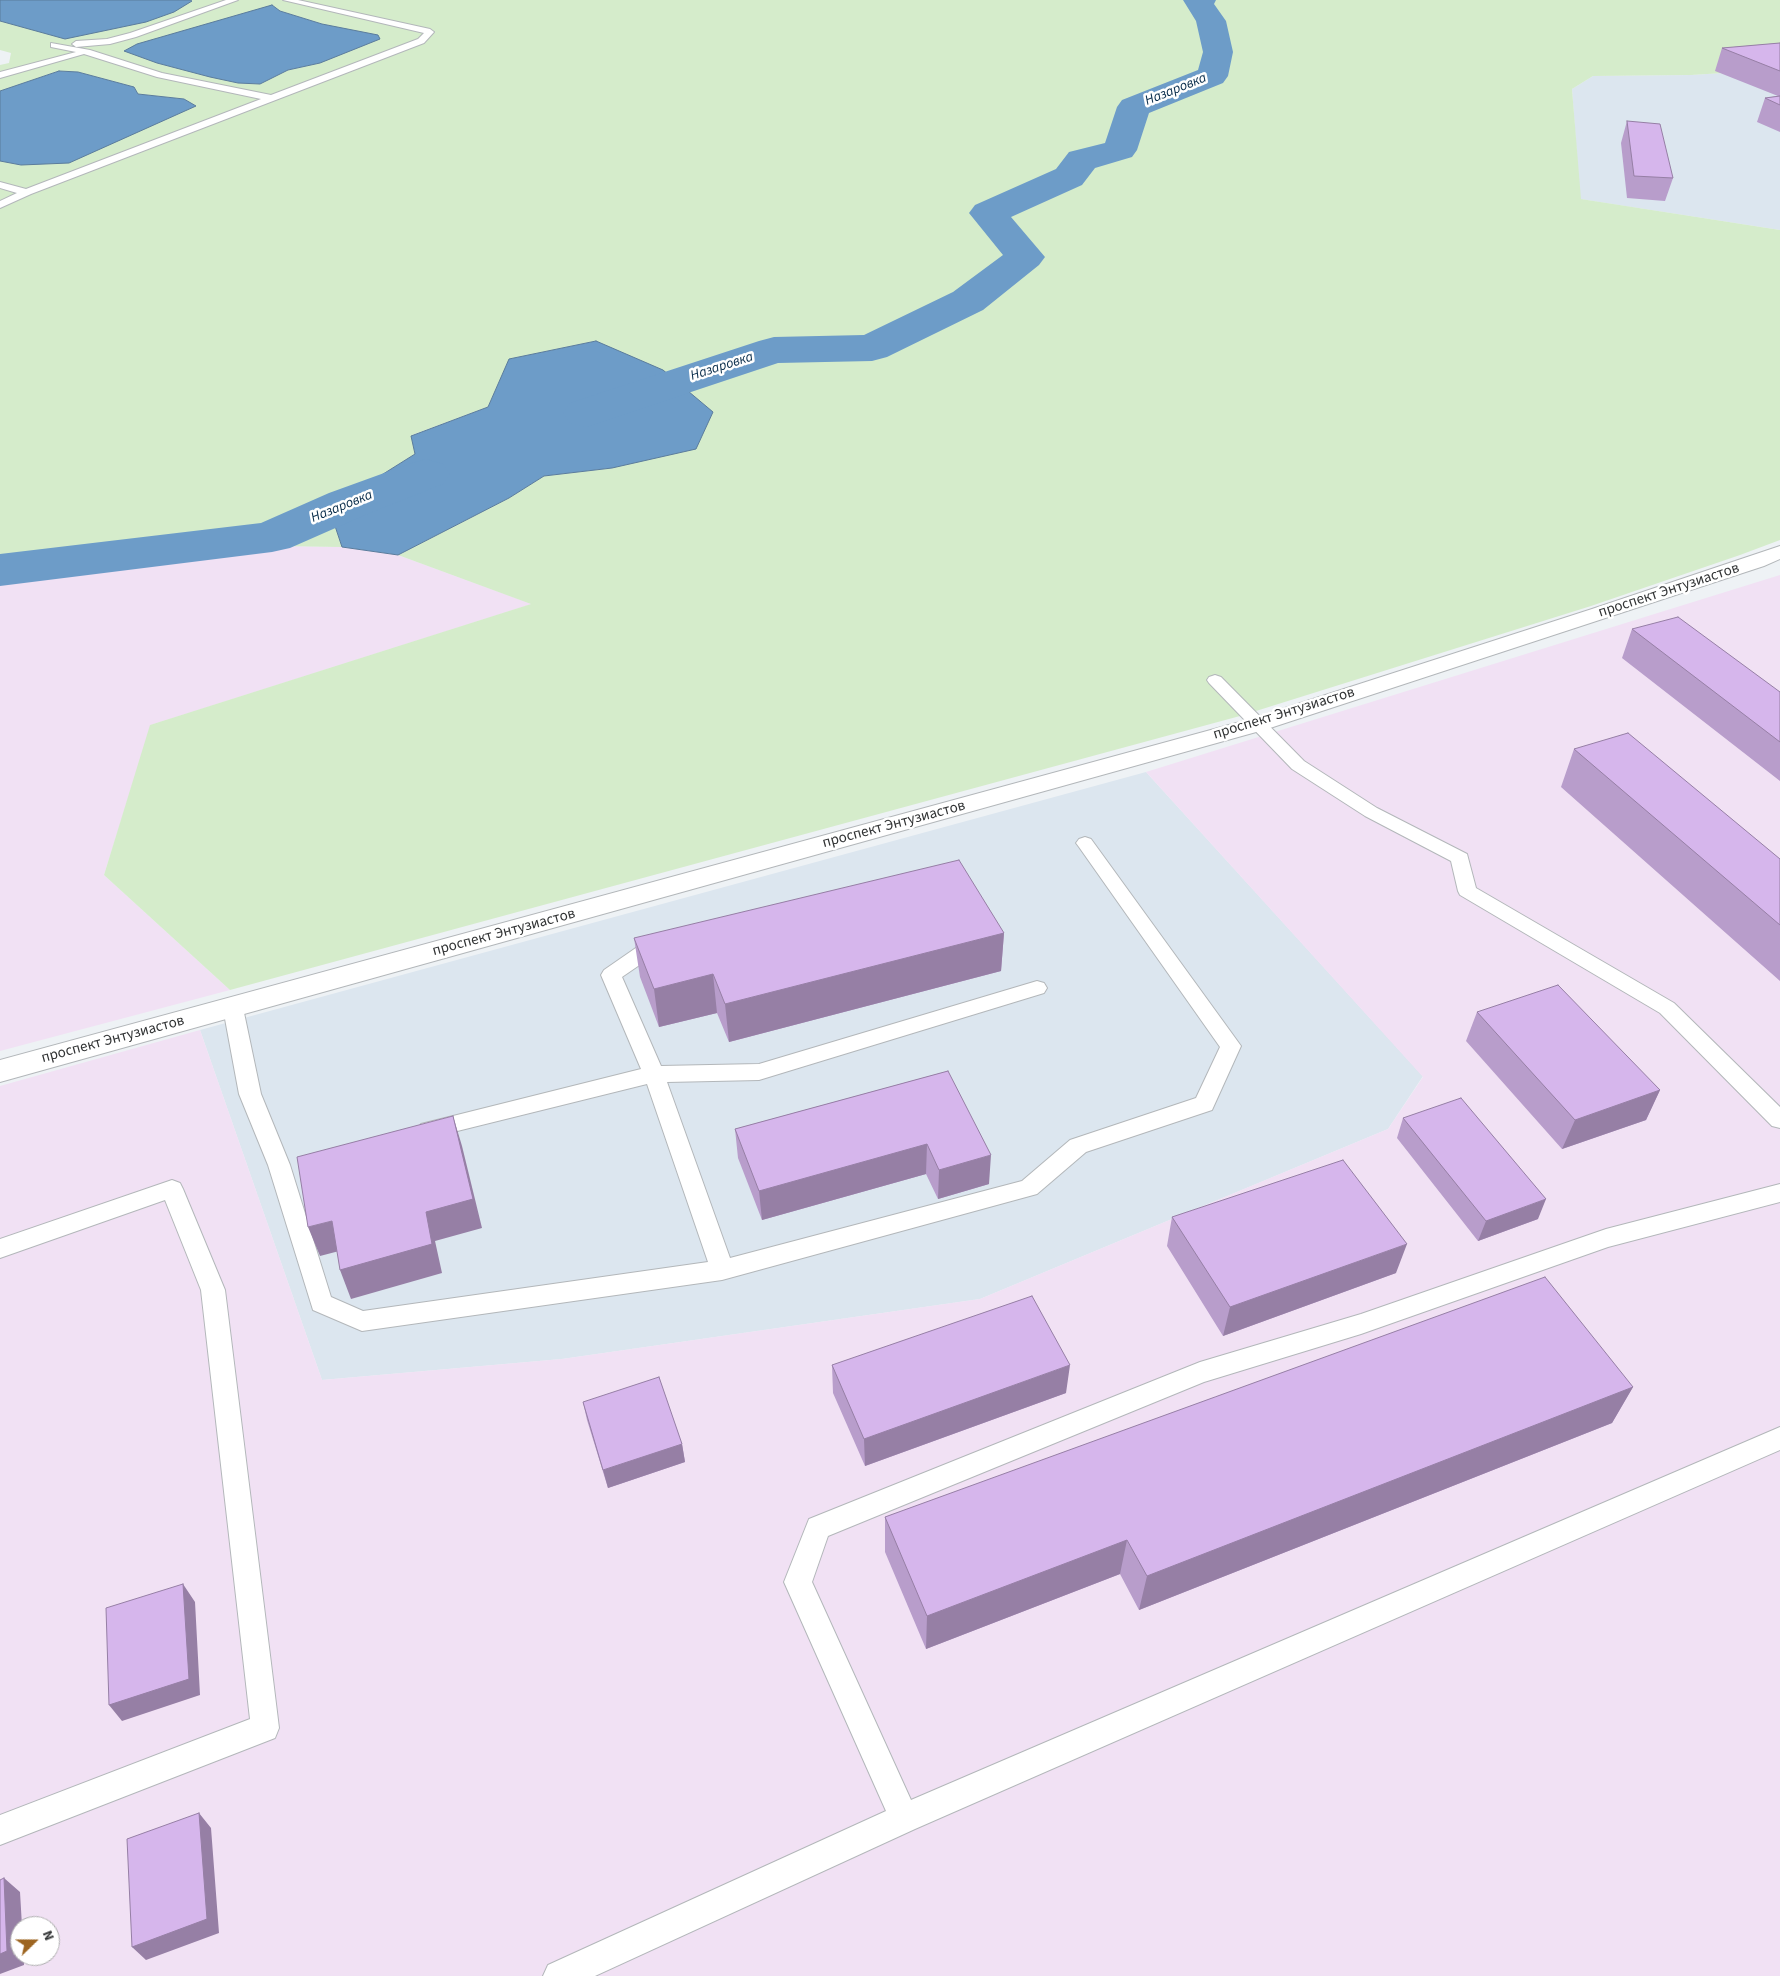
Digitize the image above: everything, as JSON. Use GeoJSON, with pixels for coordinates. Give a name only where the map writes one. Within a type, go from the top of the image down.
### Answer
{"type":"FeatureCollection","features":[{"type":"Feature","properties":{"kind":"street","name":"проспект Энтузиастов"},"geometry":{"type":"LineString","coordinates":[[0,1071],[1259,724],[1600,614],[1757,562],[1780,552]]}},
{"type":"Feature","properties":{"kind":"lane"},"geometry":{"type":"LineString","coordinates":[[234,0],[134,35],[107,42],[54,45],[87,52],[160,75],[270,98]]}},
{"type":"Feature","properties":{"kind":"lane"},"geometry":{"type":"LineString","coordinates":[[0,206],[27,192],[421,41],[430,32],[287,0]]}},
{"type":"Feature","properties":{"kind":"lane"},"geometry":{"type":"LineString","coordinates":[[0,75],[87,52]]}},
{"type":"Feature","properties":{"kind":"lane"},"geometry":{"type":"LineString","coordinates":[[0,185],[27,192]]}},
{"type":"Feature","properties":{"kind":"lane"},"geometry":{"type":"LineString","coordinates":[[1215,680],[1298,765],[1371,812],[1460,858],[1467,891],[1667,1008],[1780,1120]]}},
{"type":"Feature","properties":{"kind":"lane"},"geometry":{"type":"LineString","coordinates":[[233,1008],[250,1094],[289,1165],[321,1303],[362,1321],[722,1270],[1029,1188],[1078,1146],[1204,1104],[1231,1046],[1085,843]]}},
{"type":"Feature","properties":{"kind":"lane"},"geometry":{"type":"LineString","coordinates":[[679,940],[650,948],[611,975],[654,1074],[722,1270]]}},
{"type":"Feature","properties":{"kind":"lane"},"geometry":{"type":"LineString","coordinates":[[414,1134],[654,1074],[759,1072],[1037,988]]}},
{"type":"Feature","properties":{"kind":"lane"},"geometry":{"type":"LineString","coordinates":[[0,1249],[172,1189],[213,1290],[265,1728],[0,1830]]}},
{"type":"Feature","properties":{"kind":"lane"},"geometry":{"type":"LineString","coordinates":[[904,1818],[798,1582],[818,1528],[1200,1372],[1361,1324],[1606,1238],[1780,1193]]}},
{"type":"Feature","properties":{"kind":"lane"},"geometry":{"type":"LineString","coordinates":[[559,1976],[904,1818],[1780,1438]]}},
{"type":"Feature","properties":{"kind":"shaded area"},"geometry":{"type":"Polygon","coordinates":[[[1780,64],[1780,230],[1580,199],[1572,89],[1593,76],[1723,73],[1780,64]]]}},
{"type":"Feature","properties":{"kind":"shaded area"},"geometry":{"type":"Polygon","coordinates":[[[275,546],[342,547],[398,555],[532,604],[151,725],[104,875],[230,990],[0,1051],[0,582],[140,566],[275,546]]]}},
{"type":"Feature","properties":{"kind":"shaded area"},"geometry":{"type":"Polygon","coordinates":[[[1780,575],[1780,1976],[0,1976],[0,1086],[200,1030],[322,1380],[562,1359],[980,1299],[1388,1129],[1423,1077],[1146,772],[1780,575]]]}},
{"type":"Feature","properties":{"kind":"shaded area"},"geometry":{"type":"Polygon","coordinates":[[[1146,772],[1423,1076],[1388,1129],[980,1299],[562,1359],[322,1380],[200,1030],[1146,772]]]}},
{"type":"Feature","properties":{"kind":"green space"},"geometry":{"type":"Polygon","coordinates":[[[190,0],[1780,0],[1780,64],[1724,73],[1593,76],[1572,89],[1581,199],[1780,230],[1780,540],[1591,606],[1240,716],[230,990],[104,875],[150,725],[531,604],[398,555],[509,498],[544,476],[612,468],[596,341],[510,359],[488,407],[412,435],[415,454],[356,491],[331,514],[342,547],[275,546],[140,566],[0,582],[0,161],[21,165],[142,129],[195,106],[184,99],[138,94],[134,87],[78,72],[59,71],[0,91],[0,65],[9,63],[11,53],[0,50],[0,21],[44,32],[192,1],[190,0]],[[272,5],[157,63],[238,83],[260,84],[288,70],[320,63],[322,24],[280,11],[272,5]]]}},
{"type":"Feature","properties":{"kind":"water"},"geometry":{"type":"Polygon","coordinates":[[[0,0],[192,1],[174,12],[146,22],[65,39],[0,21],[0,0]]]}},
{"type":"Feature","properties":{"kind":"water"},"geometry":{"type":"Polygon","coordinates":[[[272,5],[280,11],[322,24],[378,35],[380,39],[320,63],[288,70],[260,84],[238,83],[210,77],[157,63],[124,51],[137,44],[272,5]]]}},
{"type":"Feature","properties":{"kind":"water"},"geometry":{"type":"Polygon","coordinates":[[[59,71],[78,72],[134,87],[138,94],[184,99],[196,106],[69,163],[21,165],[0,161],[0,91],[59,71]]]}},
{"type":"Feature","properties":{"kind":"water"},"geometry":{"type":"Polygon","coordinates":[[[596,341],[663,370],[713,412],[696,449],[612,468],[544,476],[509,498],[398,555],[342,547],[331,514],[356,491],[415,454],[411,436],[488,407],[509,359],[596,341]]]}},
{"type":"Feature","properties":{"kind":"building"},"geometry":{"type":"Polygon","coordinates":[[[1780,43],[1780,71],[1722,48],[1780,43]]]}},
{"type":"Feature","properties":{"kind":"building"},"geometry":{"type":"Polygon","coordinates":[[[1780,96],[1780,105],[1765,98],[1780,96]]]}},
{"type":"Feature","properties":{"kind":"building"},"geometry":{"type":"Polygon","coordinates":[[[1627,121],[1660,124],[1673,178],[1634,176],[1627,121]]]}},
{"type":"Feature","properties":{"kind":"building"},"geometry":{"type":"Polygon","coordinates":[[[1678,617],[1780,692],[1780,742],[1632,629],[1678,617]]]}},
{"type":"Feature","properties":{"kind":"building"},"geometry":{"type":"Polygon","coordinates":[[[1628,733],[1780,859],[1780,925],[1574,749],[1628,733]]]}},
{"type":"Feature","properties":{"kind":"building"},"geometry":{"type":"Polygon","coordinates":[[[959,860],[1004,933],[725,1004],[713,974],[654,989],[634,938],[959,860]]]}},
{"type":"Feature","properties":{"kind":"building"},"geometry":{"type":"Polygon","coordinates":[[[1558,985],[1660,1090],[1575,1120],[1477,1012],[1558,985]]]}},
{"type":"Feature","properties":{"kind":"building"},"geometry":{"type":"Polygon","coordinates":[[[948,1071],[991,1155],[939,1170],[927,1144],[759,1191],[735,1129],[948,1071]]]}},
{"type":"Feature","properties":{"kind":"building"},"geometry":{"type":"Polygon","coordinates":[[[1461,1098],[1546,1199],[1486,1221],[1403,1118],[1461,1098]]]}},
{"type":"Feature","properties":{"kind":"building"},"geometry":{"type":"Polygon","coordinates":[[[453,1116],[473,1199],[426,1212],[432,1244],[340,1270],[332,1221],[308,1227],[297,1157],[453,1116]]]}},
{"type":"Feature","properties":{"kind":"building"},"geometry":{"type":"Polygon","coordinates":[[[1343,1160],[1407,1244],[1230,1307],[1172,1217],[1343,1160]]]}},
{"type":"Feature","properties":{"kind":"building"},"geometry":{"type":"Polygon","coordinates":[[[1545,1277],[1633,1387],[1147,1576],[1127,1540],[927,1616],[885,1517],[1545,1277]]]}},
{"type":"Feature","properties":{"kind":"building"},"geometry":{"type":"Polygon","coordinates":[[[1032,1296],[1070,1365],[864,1439],[832,1365],[1032,1296]]]}},
{"type":"Feature","properties":{"kind":"building"},"geometry":{"type":"Polygon","coordinates":[[[659,1377],[682,1444],[603,1470],[583,1402],[659,1377]]]}},
{"type":"Feature","properties":{"kind":"building"},"geometry":{"type":"Polygon","coordinates":[[[183,1584],[189,1679],[109,1705],[106,1608],[183,1584]]]}},
{"type":"Feature","properties":{"kind":"building"},"geometry":{"type":"Polygon","coordinates":[[[199,1813],[207,1919],[132,1947],[127,1839],[199,1813]]]}},
{"type":"Feature","properties":{"kind":"building"},"geometry":{"type":"Polygon","coordinates":[[[4,1878],[7,1951],[0,1954],[0,1880],[4,1878]]]}},
{"type":"Feature","properties":{"kind":"waterway","name":"Назаровка"},"geometry":{"type":"LineString","coordinates":[[586,413],[774,350],[872,348],[968,301],[1025,257],[988,213],[1069,177],[1082,160],[1120,150],[1134,107],[1212,76],[1218,52],[1211,21],[1197,1],[1202,0]]}},
{"type":"Feature","properties":{"kind":"waterway","name":"Назаровка"},"geometry":{"type":"LineString","coordinates":[[0,570],[272,537],[347,504],[426,474]]}}]}
